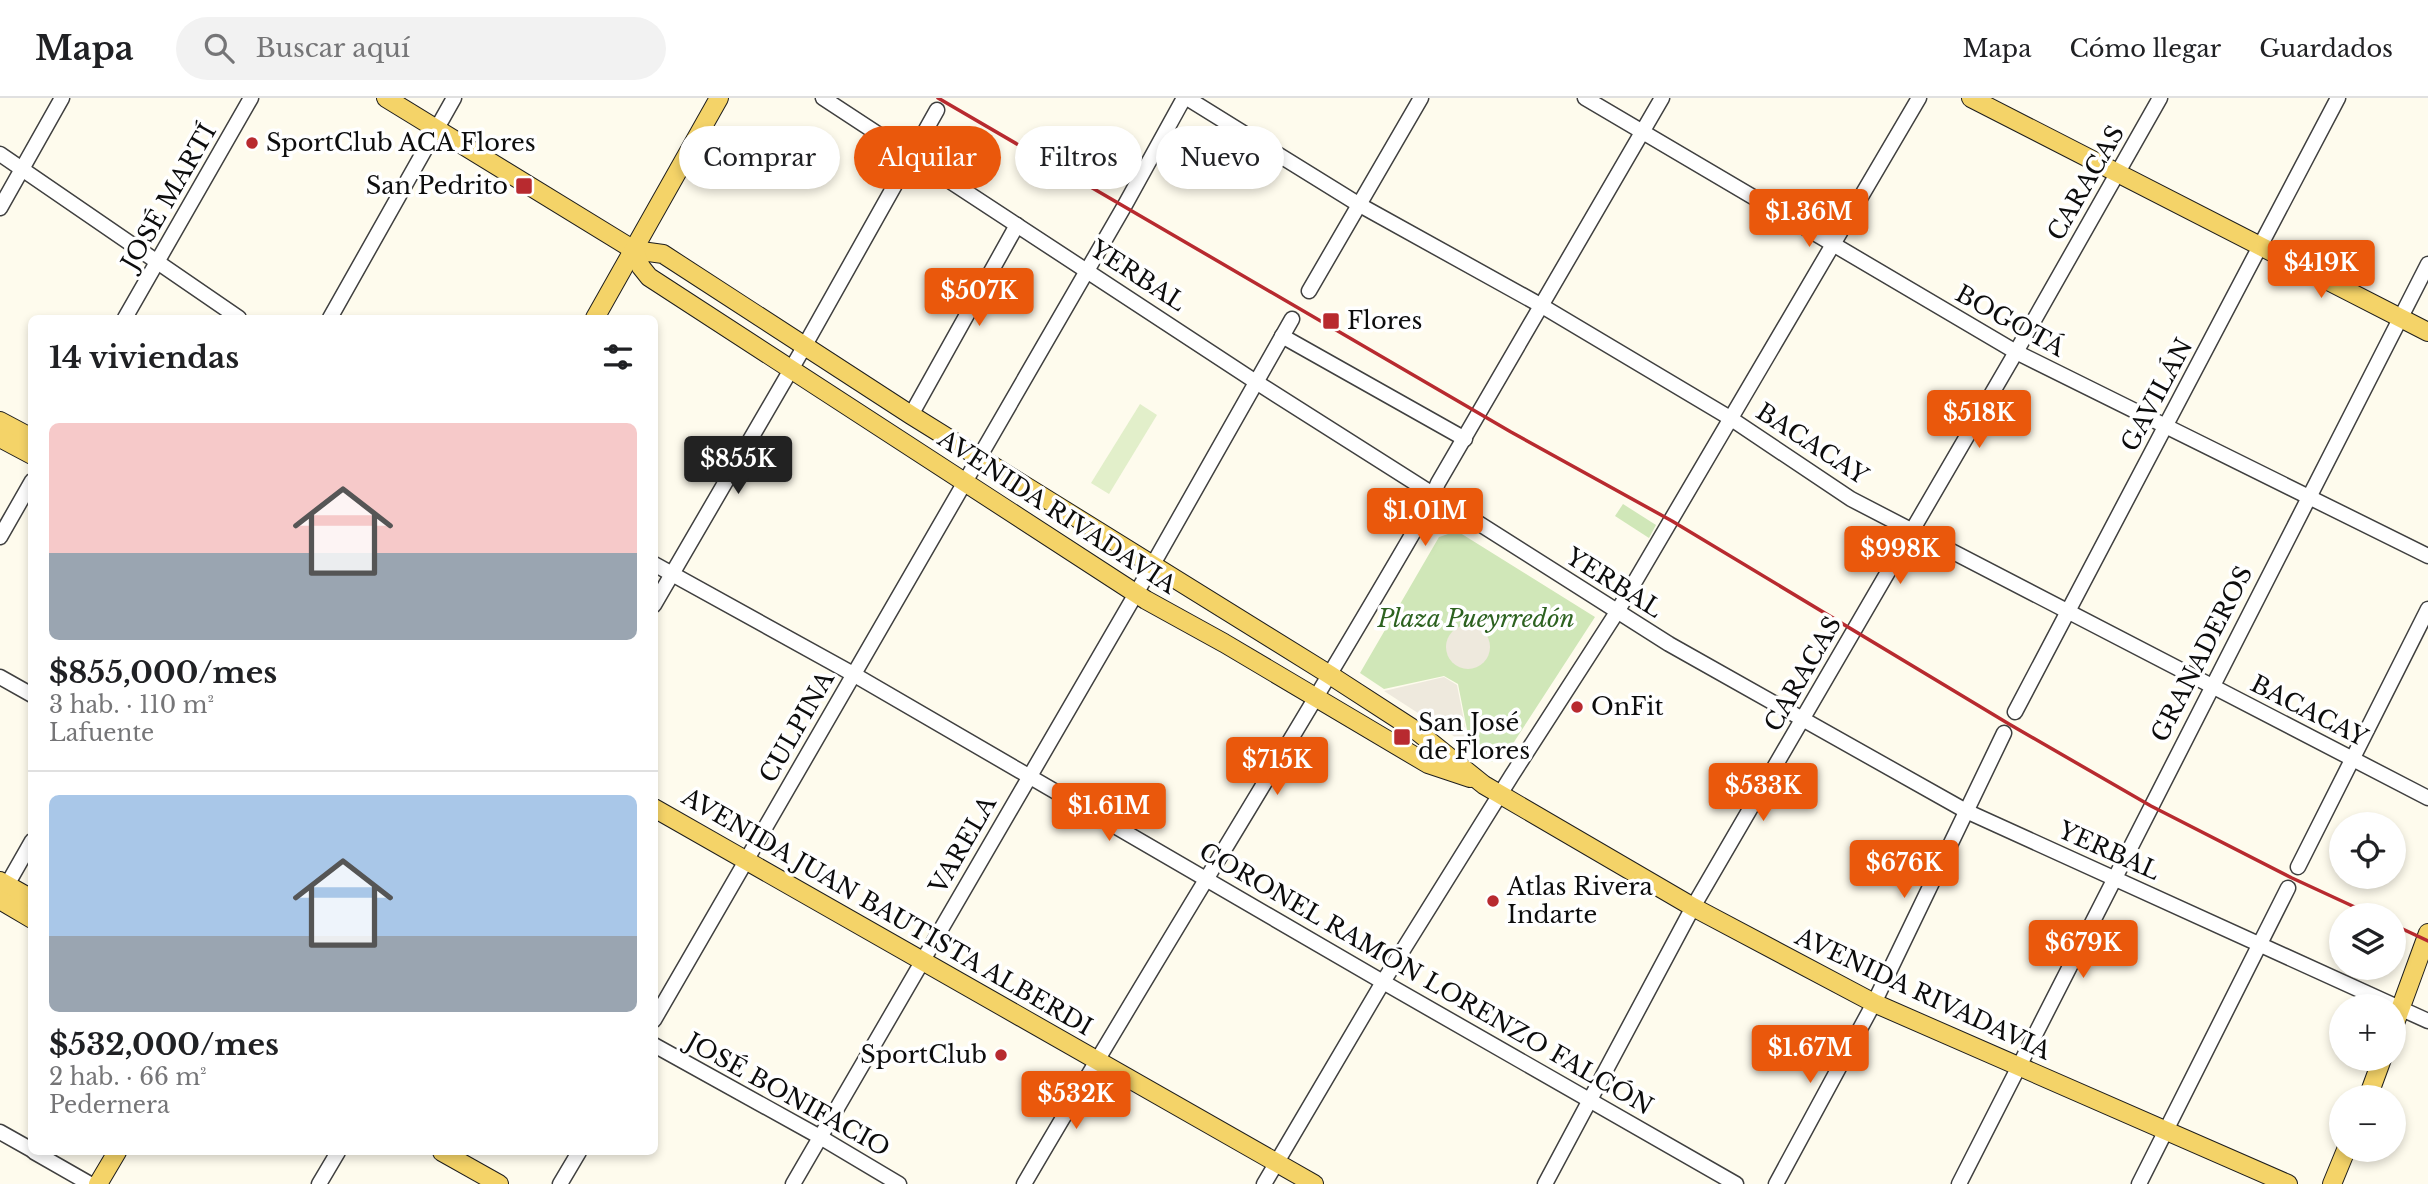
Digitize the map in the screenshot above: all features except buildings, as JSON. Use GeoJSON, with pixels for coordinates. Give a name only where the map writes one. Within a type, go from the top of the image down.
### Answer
{"type":"FeatureCollection","features":[{"type":"Feature","properties":{"kind":"main road","name":"AVENIDA RIVADAVIA"},"geometry":{"type":"LineString","coordinates":[[386,98],[634,250],[663,254],[911,415],[1331,675],[1444,750],[1478,781]]}},
{"type":"Feature","properties":{"kind":"main road"},"geometry":{"type":"LineString","coordinates":[[597,315],[719,98]]}},
{"type":"Feature","properties":{"kind":"main road"},"geometry":{"type":"LineString","coordinates":[[1971,98],[2428,332]]}},
{"type":"Feature","properties":{"kind":"main road","name":"AVENIDA RIVADAVIA"},"geometry":{"type":"LineString","coordinates":[[634,250],[641,267],[649,277],[792,370],[1136,592],[1429,764],[1478,781],[1693,907],[1874,1003],[2288,1184]]}},
{"type":"Feature","properties":{"kind":"main road"},"geometry":{"type":"LineString","coordinates":[[0,421],[28,436]]}},
{"type":"Feature","properties":{"kind":"main road"},"geometry":{"type":"LineString","coordinates":[[0,438],[28,453]]}},
{"type":"Feature","properties":{"kind":"main road","name":"AVENIDA JUAN BAUTISTA ALBERDI"},"geometry":{"type":"LineString","coordinates":[[658,810],[1314,1184]]}},
{"type":"Feature","properties":{"kind":"main road"},"geometry":{"type":"LineString","coordinates":[[2,890],[28,898]]}},
{"type":"Feature","properties":{"kind":"main road"},"geometry":{"type":"LineString","coordinates":[[2,890],[28,915]]}},
{"type":"Feature","properties":{"kind":"main road"},"geometry":{"type":"LineString","coordinates":[[2405,994],[2428,933]]}},
{"type":"Feature","properties":{"kind":"main road"},"geometry":{"type":"LineString","coordinates":[[98,1184],[115,1155]]}},
{"type":"Feature","properties":{"kind":"main road"},"geometry":{"type":"LineString","coordinates":[[447,1155],[499,1184]]}},
{"type":"Feature","properties":{"kind":"main road"},"geometry":{"type":"LineString","coordinates":[[2332,1184],[2341,1162]]}},
{"type":"Feature","properties":{"kind":"street"},"geometry":{"type":"LineString","coordinates":[[0,208],[62,98]]}},
{"type":"Feature","properties":{"kind":"street","name":"JOSÉ MARTÍ"},"geometry":{"type":"LineString","coordinates":[[127,315],[251,98]]}},
{"type":"Feature","properties":{"kind":"street"},"geometry":{"type":"LineString","coordinates":[[332,315],[454,98]]}},
{"type":"Feature","properties":{"kind":"street","name":"YERBAL"},"geometry":{"type":"LineString","coordinates":[[823,98],[867,126]]}},
{"type":"Feature","properties":{"kind":"street","name":"BACACAY"},"geometry":{"type":"LineString","coordinates":[[1186,98],[1358,204],[1542,306],[1730,418],[1850,499],[2428,798]]}},
{"type":"Feature","properties":{"kind":"street","name":"CULPINA"},"geometry":{"type":"LineString","coordinates":[[658,1013],[1186,98]]}},
{"type":"Feature","properties":{"kind":"street"},"geometry":{"type":"LineString","coordinates":[[1309,291],[1421,98]]}},
{"type":"Feature","properties":{"kind":"street","name":"BOGOTÁ"},"geometry":{"type":"LineString","coordinates":[[1585,98],[2016,352],[2428,556]]}},
{"type":"Feature","properties":{"kind":"street"},"geometry":{"type":"LineString","coordinates":[[1024,1184],[1331,675],[1438,483],[1661,98]]}},
{"type":"Feature","properties":{"kind":"street"},"geometry":{"type":"LineString","coordinates":[[1264,1184],[1383,982],[1617,612],[1919,98]]}},
{"type":"Feature","properties":{"kind":"street","name":"CARACAS"},"geometry":{"type":"LineString","coordinates":[[1545,1184],[1693,907],[2016,352],[2160,98]]}},
{"type":"Feature","properties":{"kind":"street","name":"GAVILÁN"},"geometry":{"type":"LineString","coordinates":[[2015,712],[2338,98]]}},
{"type":"Feature","properties":{"kind":"street"},"geometry":{"type":"LineString","coordinates":[[928,126],[937,110]]}},
{"type":"Feature","properties":{"kind":"street"},"geometry":{"type":"LineString","coordinates":[[0,154],[235,315]]}},
{"type":"Feature","properties":{"kind":"street"},"geometry":{"type":"LineString","coordinates":[[658,598],[792,370],[893,189]]}},
{"type":"Feature","properties":{"kind":"street","name":"YERBAL"},"geometry":{"type":"LineString","coordinates":[[963,189],[1256,382],[1617,612],[1803,720],[1966,811],[2369,994]]}},
{"type":"Feature","properties":{"kind":"street"},"geometry":{"type":"LineString","coordinates":[[911,415],[1017,225]]}},
{"type":"Feature","properties":{"kind":"street","name":"GRANADEROS"},"geometry":{"type":"LineString","coordinates":[[1959,1184],[2428,264]]}},
{"type":"Feature","properties":{"kind":"street","name":"VARELA"},"geometry":{"type":"LineString","coordinates":[[793,1184],[1152,566],[1292,319]]}},
{"type":"Feature","properties":{"kind":"street"},"geometry":{"type":"LineString","coordinates":[[1282,336],[1465,439]]}},
{"type":"Feature","properties":{"kind":"street"},"geometry":{"type":"LineString","coordinates":[[0,537],[28,488]]}},
{"type":"Feature","properties":{"kind":"street","name":"CORONEL RAMÓN LORENZO FALCÓN"},"geometry":{"type":"LineString","coordinates":[[658,566],[853,674],[1736,1184]]}},
{"type":"Feature","properties":{"kind":"street"},"geometry":{"type":"LineString","coordinates":[[2298,867],[2428,608]]}},
{"type":"Feature","properties":{"kind":"street"},"geometry":{"type":"LineString","coordinates":[[0,677],[28,693]]}},
{"type":"Feature","properties":{"kind":"street"},"geometry":{"type":"LineString","coordinates":[[1776,1184],[1874,1003],[2004,733]]}},
{"type":"Feature","properties":{"kind":"street"},"geometry":{"type":"LineString","coordinates":[[2,890],[28,848]]}},
{"type":"Feature","properties":{"kind":"street"},"geometry":{"type":"LineString","coordinates":[[2138,1184],[2288,888]]}},
{"type":"Feature","properties":{"kind":"street","name":"YERBAL"},"geometry":{"type":"LineString","coordinates":[[2406,1011],[2428,1021]]}},
{"type":"Feature","properties":{"kind":"street","name":"JOSÉ BONIFACIO"},"geometry":{"type":"LineString","coordinates":[[658,1047],[899,1184]]}},
{"type":"Feature","properties":{"kind":"street"},"geometry":{"type":"LineString","coordinates":[[0,1132],[28,1148]]}},
{"type":"Feature","properties":{"kind":"street"},"geometry":{"type":"LineString","coordinates":[[40,1155],[90,1184]]}},
{"type":"Feature","properties":{"kind":"street"},"geometry":{"type":"LineString","coordinates":[[319,1184],[336,1155]]}},
{"type":"Feature","properties":{"kind":"street"},"geometry":{"type":"LineString","coordinates":[[560,1184],[577,1155]]}},
{"type":"Feature","properties":{"kind":"green space"},"geometry":{"type":"Polygon","coordinates":[[[1140,404],[1157,415],[1109,494],[1091,483],[1140,404]]]}},
{"type":"Feature","properties":{"kind":"green space"},"geometry":{"type":"Polygon","coordinates":[[[1623,504],[1656,525],[1649,538],[1615,516],[1623,504]]]}},
{"type":"Feature","properties":{"kind":"green space","name":"Plaza Pueyrredón"},"geometry":{"type":"Polygon","coordinates":[[[1457,531],[1595,617],[1503,759],[1494,762],[1471,750],[1458,684],[1444,676],[1384,689],[1360,673],[1439,537],[1457,531]]]}},
{"type":"Feature","properties":{"kind":"shaded area"},"geometry":{"type":"Polygon","coordinates":[[[1468,625],[1477,626],[1484,631],[1489,638],[1489,656],[1484,663],[1477,668],[1468,669],[1459,668],[1452,663],[1447,656],[1446,647],[1447,638],[1452,631],[1459,626],[1468,625]]]}},
{"type":"Feature","properties":{"kind":"shaded area"},"geometry":{"type":"Polygon","coordinates":[[[1444,677],[1457,685],[1469,746],[1384,691],[1444,677]]]}},
{"type":"Feature","properties":{"kind":"railway"},"geometry":{"type":"LineString","coordinates":[[938,98],[1511,432],[1672,521],[2009,724],[2151,806],[2346,903]]}},
{"type":"Feature","properties":{"kind":"railway"},"geometry":{"type":"LineString","coordinates":[[2406,931],[2428,941]]}},
{"type":"Feature","properties":{"kind":"place","name":"SportClub ACA Flores"},"geometry":{"type":"Point","coordinates":[252,143]}},
{"type":"Feature","properties":{"kind":"place","name":"San Pedrito"},"geometry":{"type":"Point","coordinates":[524,186]}},
{"type":"Feature","properties":{"kind":"place","name":"Flores"},"geometry":{"type":"Point","coordinates":[1331,321]}},
{"type":"Feature","properties":{"kind":"place","name":"OnFit"},"geometry":{"type":"Point","coordinates":[1577,707]}},
{"type":"Feature","properties":{"kind":"place","name":"San José de Flores"},"geometry":{"type":"Point","coordinates":[1402,737]}},
{"type":"Feature","properties":{"kind":"place","name":"Atlas Rivera Indarte"},"geometry":{"type":"Point","coordinates":[1493,901]}},
{"type":"Feature","properties":{"kind":"place","name":"SportClub"},"geometry":{"type":"Point","coordinates":[1001,1055]}}]}
